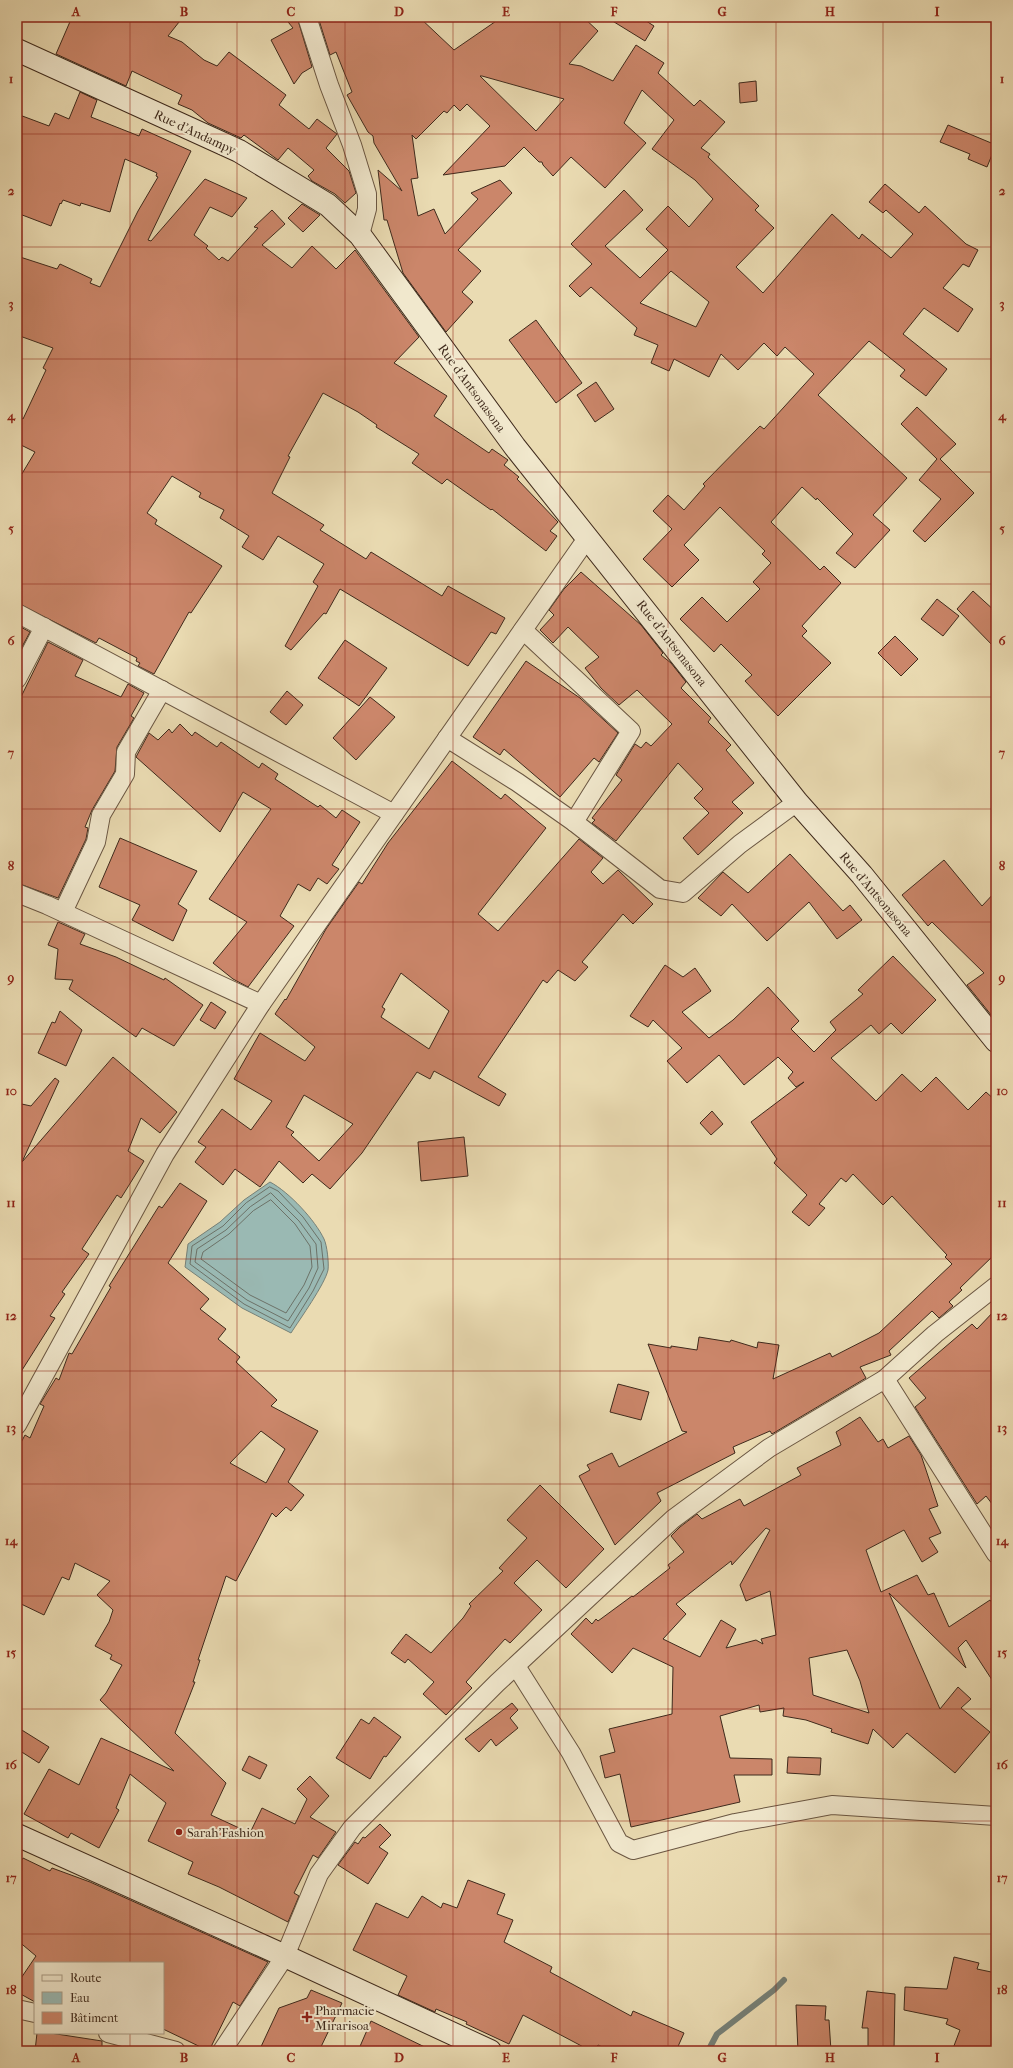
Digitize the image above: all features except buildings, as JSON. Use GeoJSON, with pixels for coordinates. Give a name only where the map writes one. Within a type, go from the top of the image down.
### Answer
{"type":"FeatureCollection","features":[{"type":"Feature","properties":{"kind":"street"},"geometry":{"type":"LineString","coordinates":[[307,17],[329,85],[352,145],[367,194],[367,209],[360,235]]}},
{"type":"Feature","properties":{"kind":"street","name":"Rue d'Andampy"},"geometry":{"type":"LineString","coordinates":[[17,50],[239,151],[328,205],[360,235]]}},
{"type":"Feature","properties":{"kind":"street","name":"Rue d'Antsonasona"},"geometry":{"type":"LineString","coordinates":[[360,235],[515,447],[797,802],[862,874],[996,1041]]}},
{"type":"Feature","properties":{"kind":"street"},"geometry":{"type":"LineString","coordinates":[[17,1425],[165,1154],[261,1004],[588,537]]}},
{"type":"Feature","properties":{"kind":"street"},"geometry":{"type":"LineString","coordinates":[[17,613],[394,814]]}},
{"type":"Feature","properties":{"kind":"street"},"geometry":{"type":"LineString","coordinates":[[17,678],[44,627]]}},
{"type":"Feature","properties":{"kind":"street"},"geometry":{"type":"LineString","coordinates":[[523,630],[631,731],[574,822]]}},
{"type":"Feature","properties":{"kind":"street"},"geometry":{"type":"LineString","coordinates":[[63,912],[96,842],[102,815],[125,774],[126,752],[162,690]]}},
{"type":"Feature","properties":{"kind":"street"},"geometry":{"type":"LineString","coordinates":[[447,738],[517,782],[574,822],[660,889],[683,893],[740,844],[797,802]]}},
{"type":"Feature","properties":{"kind":"street"},"geometry":{"type":"LineString","coordinates":[[17,893],[63,912],[261,1004]]}},
{"type":"Feature","properties":{"kind":"street"},"geometry":{"type":"LineString","coordinates":[[222,2051],[285,1956],[318,1874],[352,1828],[516,1666],[672,1519],[769,1448],[886,1379],[935,1334],[996,1286]]}},
{"type":"Feature","properties":{"kind":"street"},"geometry":{"type":"LineString","coordinates":[[886,1379],[996,1554]]}},
{"type":"Feature","properties":{"kind":"street"},"geometry":{"type":"LineString","coordinates":[[516,1666],[571,1753],[619,1843],[633,1850],[735,1823],[832,1805],[996,1816]]}},
{"type":"Feature","properties":{"kind":"street"},"geometry":{"type":"LineString","coordinates":[[17,1835],[285,1956],[490,2051]]}},
{"type":"Feature","properties":{"kind":"street"},"geometry":{"type":"LineString","coordinates":[[17,2009],[34,2013]]}},
{"type":"Feature","properties":{"kind":"street"},"geometry":{"type":"LineString","coordinates":[[112,2034],[176,2051]]}},
{"type":"Feature","properties":{"kind":"water"},"geometry":{"type":"Polygon","coordinates":[[[270,1182],[285,1192],[308,1215],[324,1239],[328,1254],[328,1270],[326,1276],[291,1333],[242,1308],[185,1267],[188,1244],[220,1222],[244,1200],[270,1182]]]}},
{"type":"Feature","properties":{"kind":"waterway"},"geometry":{"type":"LineString","coordinates":[[708,2051],[717,2034],[774,1990],[784,1980]]}},
{"type":"Feature","properties":{"kind":"place","name":"Sarah'Fashion"},"geometry":{"type":"Point","coordinates":[179,1832]}},
{"type":"Feature","properties":{"kind":"place","name":"Pharmacie Mirarisoa"},"geometry":{"type":"Point","coordinates":[307,2017]}}]}
